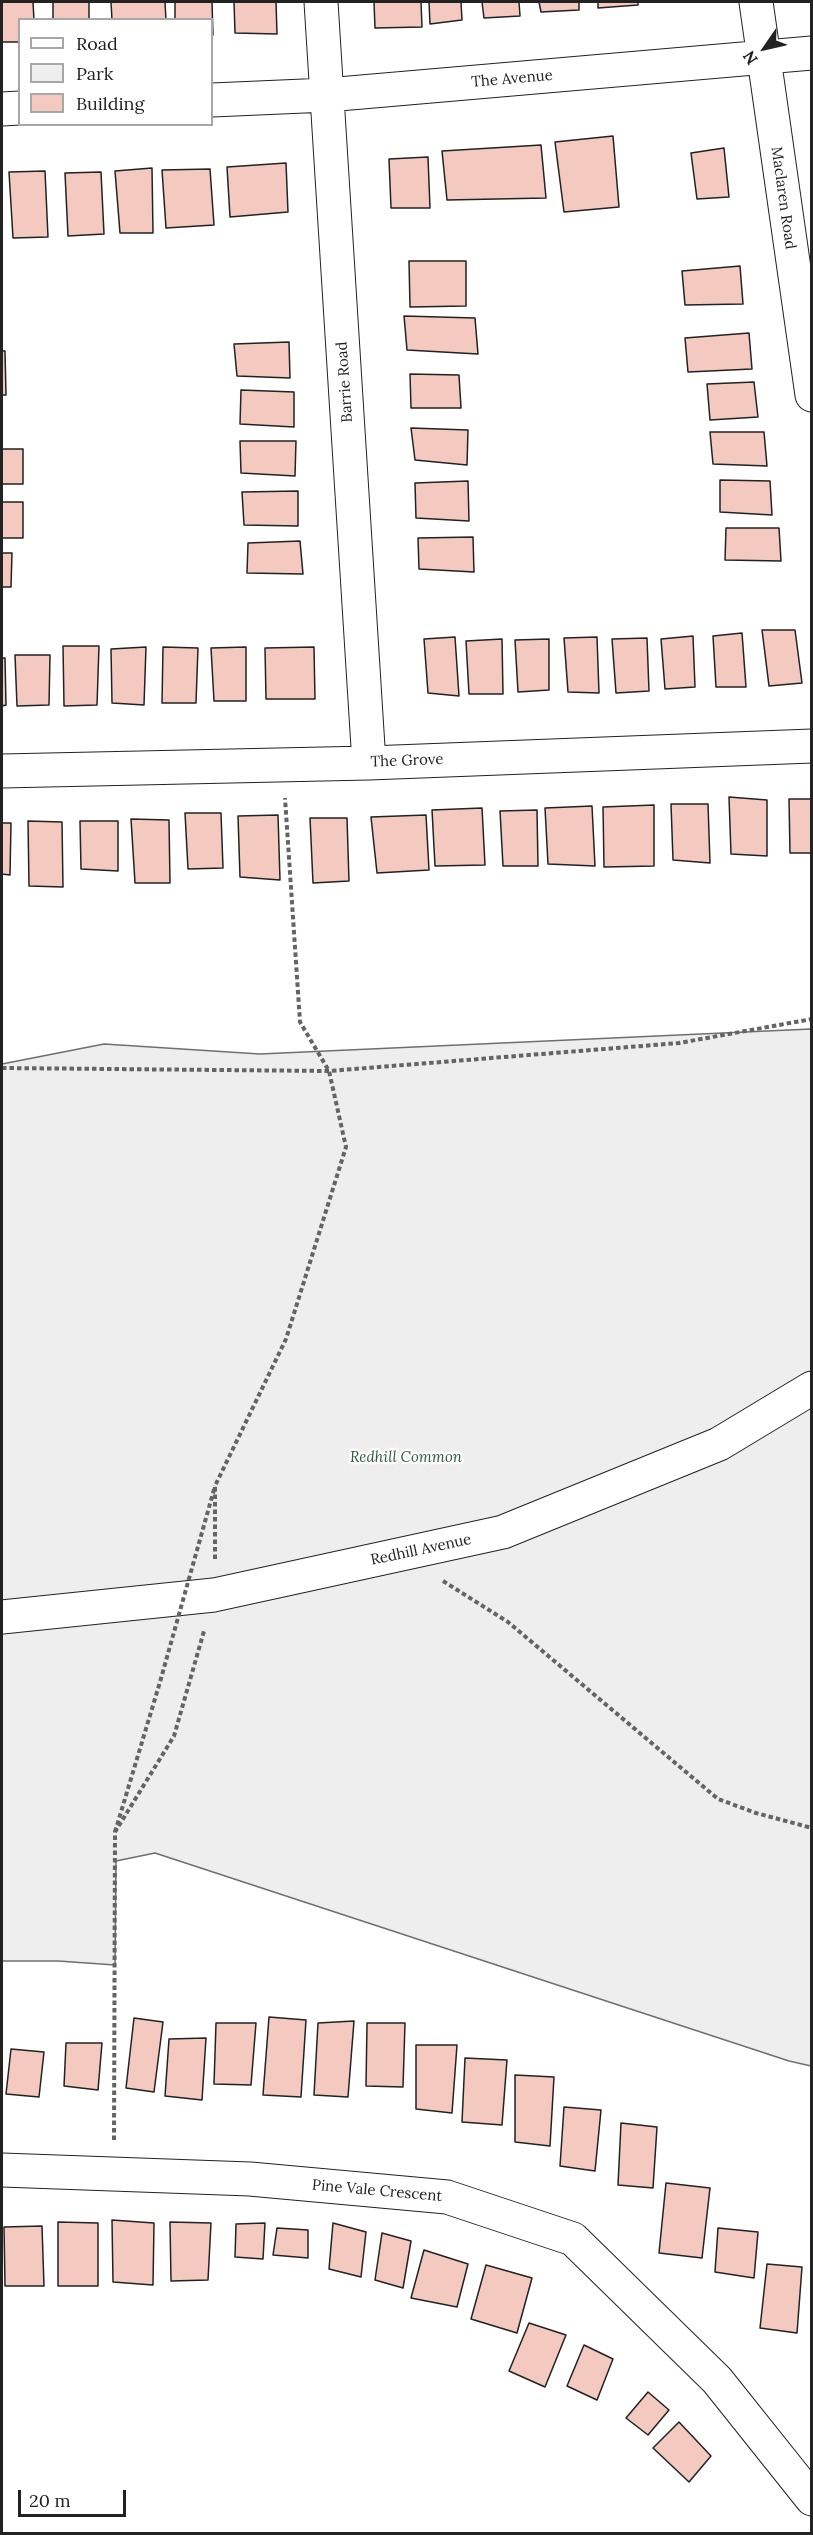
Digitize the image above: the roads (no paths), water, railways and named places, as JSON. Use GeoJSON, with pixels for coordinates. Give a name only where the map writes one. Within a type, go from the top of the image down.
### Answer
{"type":"FeatureCollection","features":[{"type":"Feature","properties":{"kind":"street","name":"Barrie Road"},"geometry":{"type":"LineString","coordinates":[[321,2],[369,763]]}},
{"type":"Feature","properties":{"kind":"street","name":"Maclaren Road"},"geometry":{"type":"LineString","coordinates":[[756,2],[762,58],[812,395]]}},
{"type":"Feature","properties":{"kind":"street","name":"The Avenue"},"geometry":{"type":"LineString","coordinates":[[213,100],[327,95],[812,52]]}},
{"type":"Feature","properties":{"kind":"street"},"geometry":{"type":"LineString","coordinates":[[2,109],[18,108]]}},
{"type":"Feature","properties":{"kind":"street","name":"The Grove"},"geometry":{"type":"LineString","coordinates":[[2,771],[369,763],[812,746]]}},
{"type":"Feature","properties":{"kind":"street","name":"Redhill Avenue"},"geometry":{"type":"LineString","coordinates":[[2,1617],[214,1595],[503,1532],[708,1449],[812,1388]]}},
{"type":"Feature","properties":{"kind":"street","name":"Pine Vale Crescent"},"geometry":{"type":"LineString","coordinates":[[2,2170],[250,2179],[447,2197],[573,2239],[717,2380],[812,2499]]}},
{"type":"Feature","properties":{"kind":"park label","name":"Redhill Common"},"geometry":{"type":"Point","coordinates":[406,1458]}}]}
